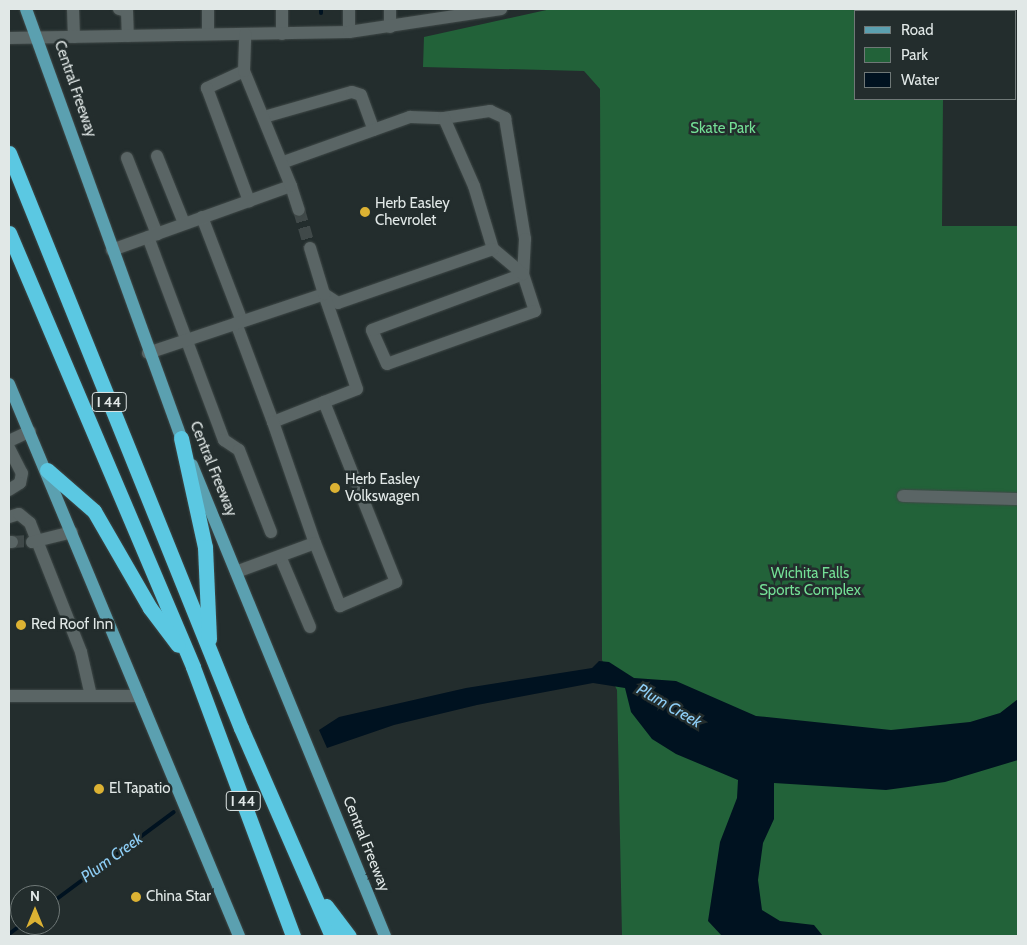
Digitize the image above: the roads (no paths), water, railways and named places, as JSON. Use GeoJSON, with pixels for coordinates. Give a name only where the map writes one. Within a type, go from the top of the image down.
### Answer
{"type":"FeatureCollection","features":[{"type":"Feature","properties":{"kind":"highway","name":"I 44"},"geometry":{"type":"LineString","coordinates":[[9,153],[209,651],[332,936]]}},
{"type":"Feature","properties":{"kind":"highway","name":"I 44"},"geometry":{"type":"LineString","coordinates":[[9,233],[193,667],[293,936]]}},
{"type":"Feature","properties":{"kind":"highway"},"geometry":{"type":"LineString","coordinates":[[181,438],[205,547],[209,651]]}},
{"type":"Feature","properties":{"kind":"highway"},"geometry":{"type":"LineString","coordinates":[[47,470],[94,511],[150,608],[193,667]]}},
{"type":"Feature","properties":{"kind":"highway"},"geometry":{"type":"LineString","coordinates":[[312,887],[349,936]]}},
{"type":"Feature","properties":{"kind":"main road","name":"Central Freeway"},"geometry":{"type":"LineString","coordinates":[[26,9],[38,38],[148,353],[385,936]]}},
{"type":"Feature","properties":{"kind":"main road"},"geometry":{"type":"LineString","coordinates":[[9,384],[11,398],[30,431],[47,470],[239,936]]}},
{"type":"Feature","properties":{"kind":"street"},"geometry":{"type":"LineString","coordinates":[[73,9],[74,37]]}},
{"type":"Feature","properties":{"kind":"street"},"geometry":{"type":"LineString","coordinates":[[124,9],[128,36]]}},
{"type":"Feature","properties":{"kind":"street"},"geometry":{"type":"LineString","coordinates":[[208,9],[208,34]]}},
{"type":"Feature","properties":{"kind":"street"},"geometry":{"type":"LineString","coordinates":[[282,9],[282,34]]}},
{"type":"Feature","properties":{"kind":"street"},"geometry":{"type":"LineString","coordinates":[[349,9],[349,32]]}},
{"type":"Feature","properties":{"kind":"street"},"geometry":{"type":"LineString","coordinates":[[390,9],[390,27]]}},
{"type":"Feature","properties":{"kind":"street"},"geometry":{"type":"LineString","coordinates":[[9,38],[349,32],[501,9]]}},
{"type":"Feature","properties":{"kind":"street"},"geometry":{"type":"LineString","coordinates":[[245,34],[244,71],[284,162],[299,210]]}},
{"type":"Feature","properties":{"kind":"street"},"geometry":{"type":"LineString","coordinates":[[244,71],[207,88],[249,200]]}},
{"type":"Feature","properties":{"kind":"street"},"geometry":{"type":"LineString","coordinates":[[264,117],[352,92],[361,95],[374,130]]}},
{"type":"Feature","properties":{"kind":"street"},"geometry":{"type":"LineString","coordinates":[[284,162],[410,117],[444,118],[490,111],[504,118],[525,239],[523,274],[535,311],[387,364],[372,330],[523,274]]}},
{"type":"Feature","properties":{"kind":"street"},"geometry":{"type":"LineString","coordinates":[[444,118],[474,186],[493,249],[523,274]]}},
{"type":"Feature","properties":{"kind":"street"},"geometry":{"type":"LineString","coordinates":[[157,156],[184,223]]}},
{"type":"Feature","properties":{"kind":"street"},"geometry":{"type":"LineString","coordinates":[[127,158],[185,339],[224,440],[239,450],[271,532]]}},
{"type":"Feature","properties":{"kind":"street"},"geometry":{"type":"LineString","coordinates":[[112,250],[291,186]]}},
{"type":"Feature","properties":{"kind":"street"},"geometry":{"type":"LineString","coordinates":[[202,217],[314,543],[340,606],[396,582],[324,402]]}},
{"type":"Feature","properties":{"kind":"street"},"geometry":{"type":"LineString","coordinates":[[273,422],[357,389],[310,248]]}},
{"type":"Feature","properties":{"kind":"street"},"geometry":{"type":"LineString","coordinates":[[324,294],[338,304],[493,249]]}},
{"type":"Feature","properties":{"kind":"street"},"geometry":{"type":"LineString","coordinates":[[148,353],[185,339],[324,294]]}},
{"type":"Feature","properties":{"kind":"street"},"geometry":{"type":"LineString","coordinates":[[9,441],[30,431]]}},
{"type":"Feature","properties":{"kind":"street"},"geometry":{"type":"LineString","coordinates":[[9,448],[22,473],[20,483],[9,490]]}},
{"type":"Feature","properties":{"kind":"street"},"geometry":{"type":"LineString","coordinates":[[904,496],[1018,499]]}},
{"type":"Feature","properties":{"kind":"street"},"geometry":{"type":"LineString","coordinates":[[9,517],[19,514],[30,523],[34,542],[81,652],[91,696]]}},
{"type":"Feature","properties":{"kind":"street"},"geometry":{"type":"LineString","coordinates":[[34,542],[72,532]]}},
{"type":"Feature","properties":{"kind":"street"},"geometry":{"type":"LineString","coordinates":[[236,572],[314,543]]}},
{"type":"Feature","properties":{"kind":"street"},"geometry":{"type":"LineString","coordinates":[[280,556],[310,627]]}},
{"type":"Feature","properties":{"kind":"street"},"geometry":{"type":"LineString","coordinates":[[9,696],[139,696]]}},
{"type":"Feature","properties":{"kind":"water"},"geometry":{"type":"Polygon","coordinates":[[[599,661],[609,662],[634,678],[676,681],[756,716],[891,730],[970,722],[1000,713],[1018,699],[1018,760],[945,782],[886,790],[774,783],[774,819],[763,843],[758,880],[762,910],[780,921],[814,925],[823,936],[722,936],[708,921],[720,842],[737,798],[738,780],[676,754],[652,739],[631,712],[625,688],[593,683],[477,705],[394,725],[327,748],[319,730],[339,717],[466,688],[592,668],[599,661]]]}},
{"type":"Feature","properties":{"kind":"waterway","name":"Plum Creek"},"geometry":{"type":"LineString","coordinates":[[60,897],[174,812]]}},
{"type":"Feature","properties":{"kind":"tunnel"},"geometry":{"type":"LineString","coordinates":[[299,210],[310,248]]}},
{"type":"Feature","properties":{"kind":"tunnel"},"geometry":{"type":"LineString","coordinates":[[12,542],[29,541]]}},
{"type":"Feature","properties":{"kind":"place","name":"Herb Easley Chevrolet"},"geometry":{"type":"Point","coordinates":[365,212]}},
{"type":"Feature","properties":{"kind":"place","name":"Herb Easley Volkswagen"},"geometry":{"type":"Point","coordinates":[335,488]}},
{"type":"Feature","properties":{"kind":"place","name":"Red Roof Inn"},"geometry":{"type":"Point","coordinates":[21,625]}},
{"type":"Feature","properties":{"kind":"place","name":"El Tapatio"},"geometry":{"type":"Point","coordinates":[99,789]}},
{"type":"Feature","properties":{"kind":"place","name":"China Star"},"geometry":{"type":"Point","coordinates":[136,897]}},
{"type":"Feature","properties":{"kind":"park label","name":"Skate Park"},"geometry":{"type":"Point","coordinates":[723,129]}},
{"type":"Feature","properties":{"kind":"park label","name":"Wichita Falls Sports Complex"},"geometry":{"type":"Point","coordinates":[810,582]}}]}
